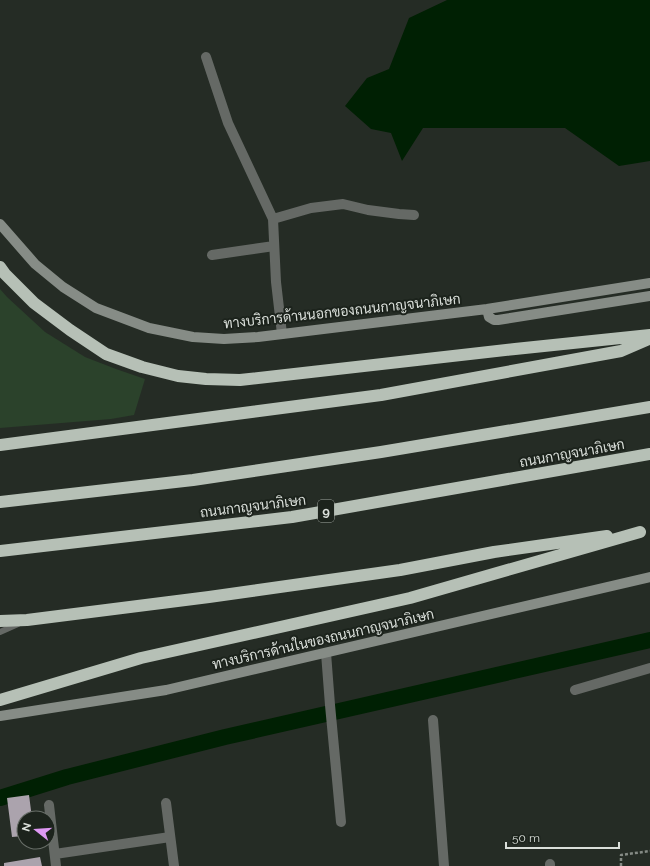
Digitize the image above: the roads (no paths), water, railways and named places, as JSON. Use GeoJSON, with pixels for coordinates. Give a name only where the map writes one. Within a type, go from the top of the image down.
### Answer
{"type":"FeatureCollection","features":[{"type":"Feature","properties":{"kind":"highway"},"geometry":{"type":"LineString","coordinates":[[0,267],[34,303],[70,330],[106,354],[142,367],[178,376],[240,380],[650,335]]}},
{"type":"Feature","properties":{"kind":"highway"},"geometry":{"type":"LineString","coordinates":[[0,444],[381,395],[621,351],[650,339]]}},
{"type":"Feature","properties":{"kind":"highway"},"geometry":{"type":"LineString","coordinates":[[0,502],[201,479],[381,452],[650,407]]}},
{"type":"Feature","properties":{"kind":"highway","name":"ถนนกาญจนาภิเษก"},"geometry":{"type":"LineString","coordinates":[[0,551],[292,517],[650,454]]}},
{"type":"Feature","properties":{"kind":"highway"},"geometry":{"type":"LineString","coordinates":[[0,621],[27,620],[209,597],[400,570],[510,550],[645,531]]}},
{"type":"Feature","properties":{"kind":"highway"},"geometry":{"type":"LineString","coordinates":[[0,700],[141,658],[410,598],[645,531]]}},
{"type":"Feature","properties":{"kind":"main road","name":"ทางบริการด้านนอกของถนนกาญจนาภิเษก"},"geometry":{"type":"LineString","coordinates":[[0,224],[35,264],[63,287],[96,308],[149,328],[193,337],[224,339],[258,337],[487,309],[650,283]]}},
{"type":"Feature","properties":{"kind":"main road"},"geometry":{"type":"LineString","coordinates":[[487,309],[489,317],[494,320],[498,320],[650,296]]}},
{"type":"Feature","properties":{"kind":"main road","name":"ทางบริการด้านในของถนนกาญจนาภิเษก"},"geometry":{"type":"LineString","coordinates":[[0,716],[166,690],[650,577]]}},
{"type":"Feature","properties":{"kind":"street"},"geometry":{"type":"LineString","coordinates":[[206,57],[228,123],[272,220],[276,282],[282,334]]}},
{"type":"Feature","properties":{"kind":"street"},"geometry":{"type":"LineString","coordinates":[[272,220],[311,208],[343,204],[368,210],[399,214],[414,214]]}},
{"type":"Feature","properties":{"kind":"street"},"geometry":{"type":"LineString","coordinates":[[212,255],[274,246]]}},
{"type":"Feature","properties":{"kind":"street"},"geometry":{"type":"LineString","coordinates":[[326,653],[341,822]]}},
{"type":"Feature","properties":{"kind":"street"},"geometry":{"type":"LineString","coordinates":[[575,690],[650,668]]}},
{"type":"Feature","properties":{"kind":"street"},"geometry":{"type":"LineString","coordinates":[[433,720],[444,866]]}},
{"type":"Feature","properties":{"kind":"street"},"geometry":{"type":"LineString","coordinates":[[166,803],[174,866]]}},
{"type":"Feature","properties":{"kind":"street"},"geometry":{"type":"LineString","coordinates":[[49,805],[56,866]]}},
{"type":"Feature","properties":{"kind":"street"},"geometry":{"type":"LineString","coordinates":[[55,854],[170,837]]}},
{"type":"Feature","properties":{"kind":"lane"},"geometry":{"type":"LineString","coordinates":[[0,632],[27,620]]}},
{"type":"Feature","properties":{"kind":"waterway"},"geometry":{"type":"LineString","coordinates":[[0,798],[67,777],[225,737],[650,640]]}}]}
